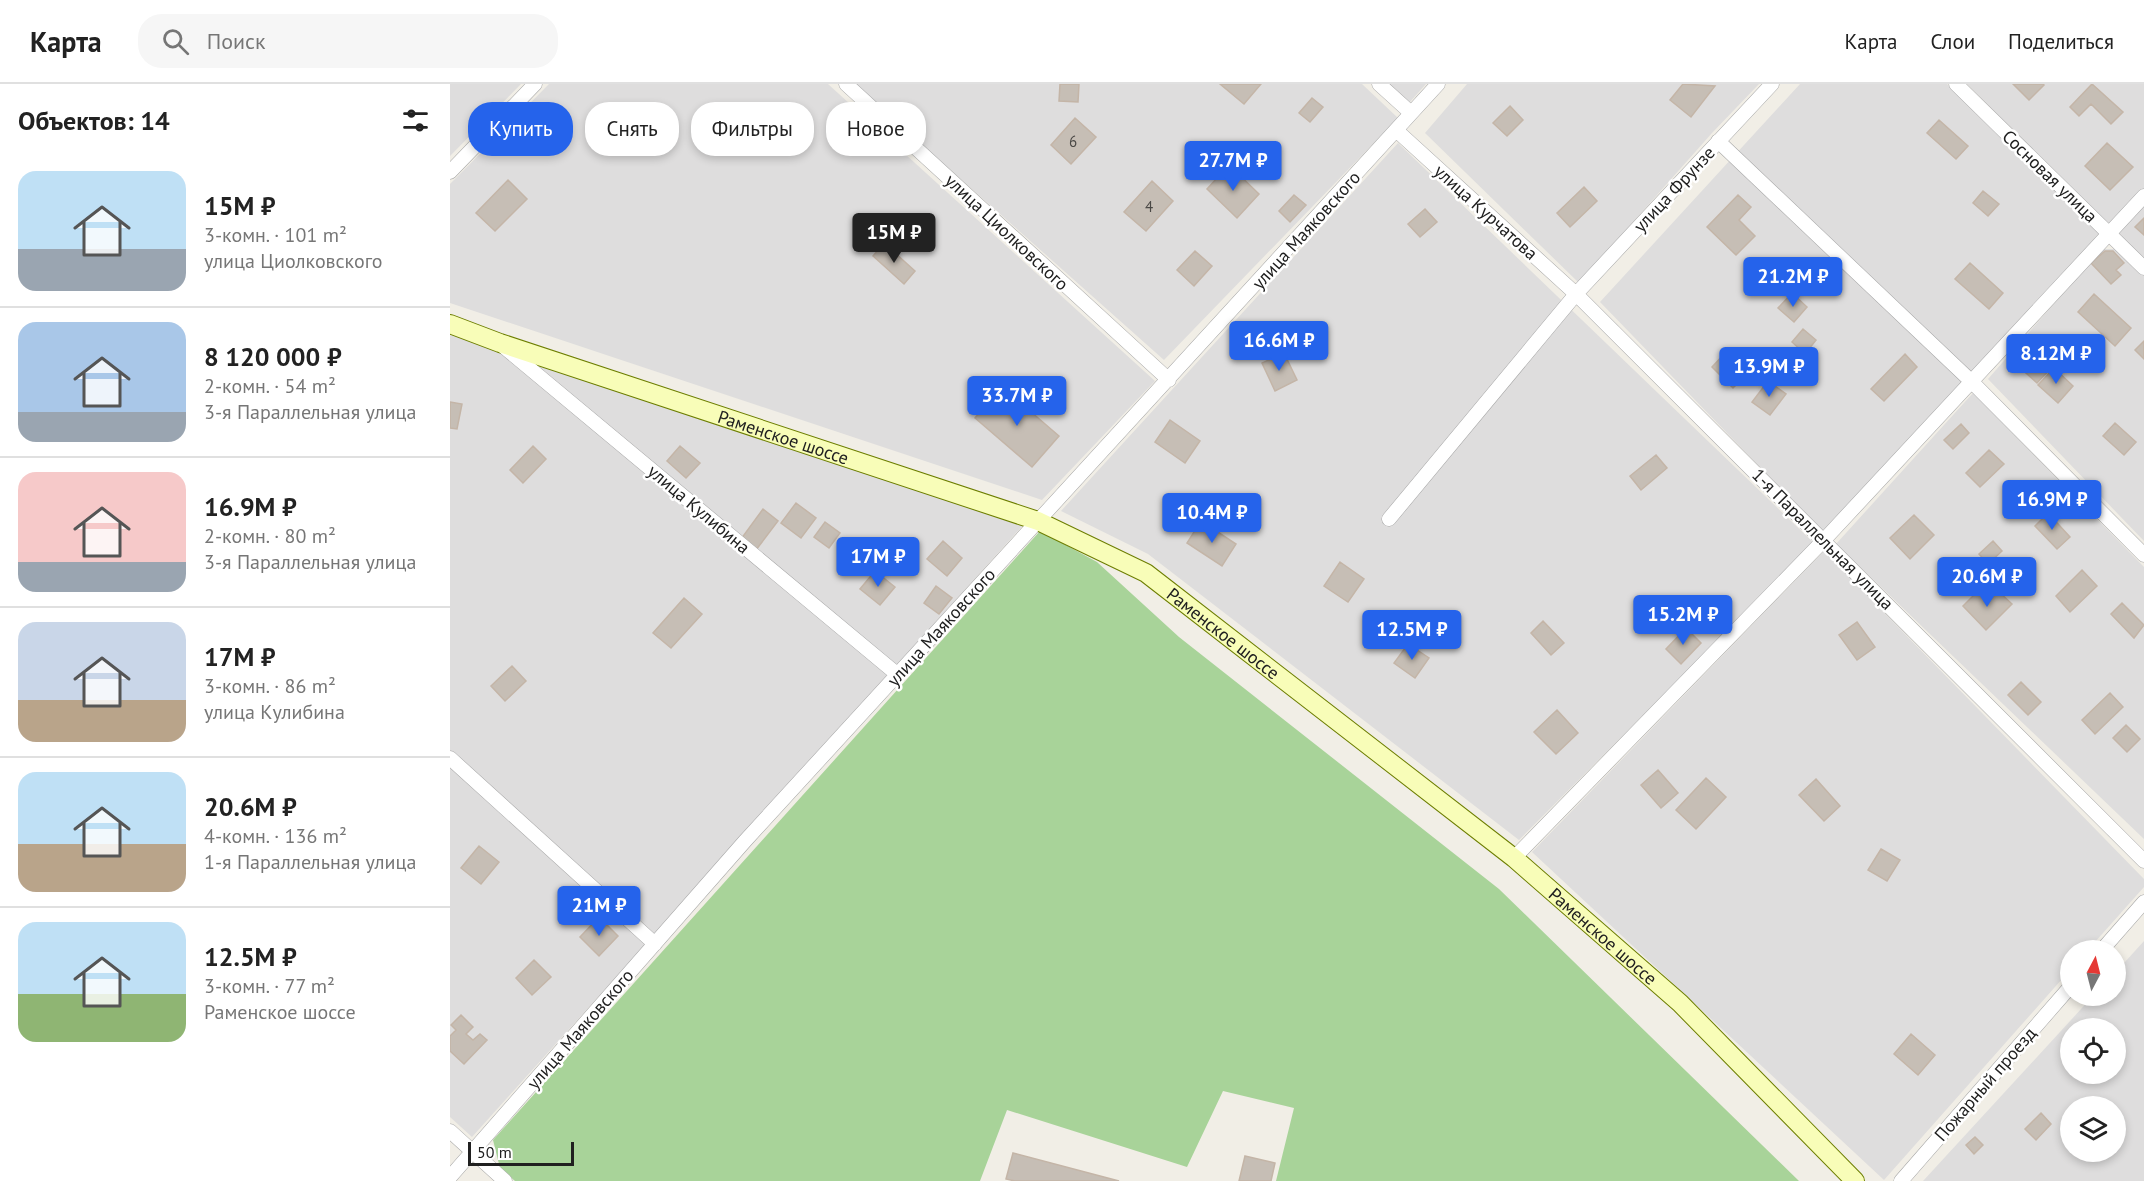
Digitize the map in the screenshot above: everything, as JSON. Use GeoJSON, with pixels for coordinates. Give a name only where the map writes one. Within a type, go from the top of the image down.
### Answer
{"type":"FeatureCollection","features":[{"type":"Feature","properties":{"kind":"main road","name":"Раменское шоссе"},"geometry":{"type":"LineString","coordinates":[[450,324],[500,343],[1038,521],[1146,573],[1514,858],[1680,1003],[1855,1181]]}},
{"type":"Feature","properties":{"kind":"street"},"geometry":{"type":"LineString","coordinates":[[450,172],[535,84]]}},
{"type":"Feature","properties":{"kind":"street","name":"улица Циолковского"},"geometry":{"type":"LineString","coordinates":[[846,84],[1169,380]]}},
{"type":"Feature","properties":{"kind":"street"},"geometry":{"type":"LineString","coordinates":[[1379,84],[1411,113]]}},
{"type":"Feature","properties":{"kind":"street","name":"улица Маяковского"},"geometry":{"type":"LineString","coordinates":[[450,1177],[655,944],[898,675],[1438,84]]}},
{"type":"Feature","properties":{"kind":"street","name":"улица Фрунзе"},"geometry":{"type":"LineString","coordinates":[[1389,519],[1576,294],[1772,84]]}},
{"type":"Feature","properties":{"kind":"street","name":"Сосновая улица"},"geometry":{"type":"LineString","coordinates":[[1956,84],[2144,268]]}},
{"type":"Feature","properties":{"kind":"street","name":"улица Курчатова"},"geometry":{"type":"LineString","coordinates":[[1396,130],[1576,294]]}},
{"type":"Feature","properties":{"kind":"street"},"geometry":{"type":"LineString","coordinates":[[1718,141],[1973,383],[2144,555]]}},
{"type":"Feature","properties":{"kind":"street"},"geometry":{"type":"LineString","coordinates":[[1514,858],[1824,540],[1973,383],[2108,232],[2144,196]]}},
{"type":"Feature","properties":{"kind":"street","name":"1-я Параллельная улица"},"geometry":{"type":"LineString","coordinates":[[1576,294],[2144,861]]}},
{"type":"Feature","properties":{"kind":"street","name":"улица Кулибина"},"geometry":{"type":"LineString","coordinates":[[500,343],[898,675]]}},
{"type":"Feature","properties":{"kind":"street"},"geometry":{"type":"LineString","coordinates":[[450,758],[655,944]]}},
{"type":"Feature","properties":{"kind":"street"},"geometry":{"type":"LineString","coordinates":[[2111,940],[2144,902]]}},
{"type":"Feature","properties":{"kind":"street","name":"Пожарный проезд"},"geometry":{"type":"LineString","coordinates":[[1901,1181],[2060,998]]}},
{"type":"Feature","properties":{"kind":"street"},"geometry":{"type":"LineString","coordinates":[[450,1131],[505,1181]]}},
{"type":"Feature","properties":{"kind":"shaded area"},"geometry":{"type":"Polygon","coordinates":[[[450,84],[521,84],[503,102],[468,102],[468,138],[450,156],[450,84]]]}},
{"type":"Feature","properties":{"kind":"shaded area"},"geometry":{"type":"Polygon","coordinates":[[[549,84],[828,84],[848,102],[826,102],[826,156],[907,156],[1155,381],[1042,500],[450,303],[450,184],[478,156],[573,156],[573,102],[531,102],[549,84]]]}},
{"type":"Feature","properties":{"kind":"shaded area"},"geometry":{"type":"Polygon","coordinates":[[[854,84],[1362,84],[1398,118],[1164,360],[926,148],[926,102],[874,102],[854,84]]]}},
{"type":"Feature","properties":{"kind":"shaded area"},"geometry":{"type":"Polygon","coordinates":[[[1389,84],[1426,84],[1409,103],[1389,84]]]}},
{"type":"Feature","properties":{"kind":"shaded area"},"geometry":{"type":"Polygon","coordinates":[[[1467,84],[1759,84],[1712,133],[1579,283],[1425,133],[1467,84]]]}},
{"type":"Feature","properties":{"kind":"shaded area"},"geometry":{"type":"Polygon","coordinates":[[[1800,84],[1947,84],[2100,233],[1824,533],[1600,302],[1800,84]]]}},
{"type":"Feature","properties":{"kind":"shaded area"},"geometry":{"type":"Polygon","coordinates":[[[1967,84],[2144,84],[2144,189],[2109,225],[1967,84]]]}},
{"type":"Feature","properties":{"kind":"shaded area"},"geometry":{"type":"Polygon","coordinates":[[[1398,143],[1814,543],[1519,840],[1148,554],[1061,511],[1398,143]]]}},
{"type":"Feature","properties":{"kind":"shaded area"},"geometry":{"type":"Polygon","coordinates":[[[2144,204],[2144,260],[2116,233],[2144,204]]]}},
{"type":"Feature","properties":{"kind":"shaded area"},"geometry":{"type":"Polygon","coordinates":[[[2102,249],[2119,249],[2144,274],[2144,541],[1988,379],[2102,249]]]}},
{"type":"Feature","properties":{"kind":"shaded area"},"geometry":{"type":"Polygon","coordinates":[[[450,335],[1024,524],[472,1137],[450,1117],[450,335]]]}},
{"type":"Feature","properties":{"kind":"shaded area"},"geometry":{"type":"Polygon","coordinates":[[[1973,393],[2144,567],[2144,839],[1836,544],[1973,393]]]}},
{"type":"Feature","properties":{"kind":"shaded area"},"geometry":{"type":"Polygon","coordinates":[[[1824,551],[2144,879],[2144,887],[2097,940],[2060,940],[2060,981],[1884,1180],[1532,852],[1824,551]]]}},
{"type":"Feature","properties":{"kind":"shaded area"},"geometry":{"type":"Polygon","coordinates":[[[2144,941],[2144,1181],[1923,1181],[2060,1032],[2060,1084],[2126,1084],[2126,1018],[2073,1018],[2084,1006],[2126,1006],[2126,961],[2144,941]]]}},
{"type":"Feature","properties":{"kind":"green space"},"geometry":{"type":"Polygon","coordinates":[[[1040,531],[1097,562],[1179,637],[1499,889],[1799,1181],[1276,1181],[1294,1108],[1223,1091],[1187,1167],[1007,1110],[980,1181],[515,1181],[500,1168],[493,1140],[1040,531]]]}},
{"type":"Feature","properties":{"kind":"building"},"geometry":{"type":"Polygon","coordinates":[[[1060,84],[1079,84],[1078,102],[1059,101],[1060,84]]]}},
{"type":"Feature","properties":{"kind":"building"},"geometry":{"type":"Polygon","coordinates":[[[1220,84],[1261,84],[1244,104],[1220,84]]]}},
{"type":"Feature","properties":{"kind":"building"},"geometry":{"type":"Polygon","coordinates":[[[1683,84],[1715,86],[1691,117],[1670,100],[1683,84]]]}},
{"type":"Feature","properties":{"kind":"building"},"geometry":{"type":"Polygon","coordinates":[[[2013,84],[2043,84],[2044,85],[2029,100],[2013,84]]]}},
{"type":"Feature","properties":{"kind":"building"},"geometry":{"type":"Polygon","coordinates":[[[2092,84],[2123,112],[2111,124],[2091,104],[2079,116],[2070,107],[2092,84]]]}},
{"type":"Feature","properties":{"kind":"building"},"geometry":{"type":"Polygon","coordinates":[[[1312,98],[1323,107],[1310,122],[1299,113],[1312,98]]]}},
{"type":"Feature","properties":{"kind":"building"},"geometry":{"type":"Polygon","coordinates":[[[1510,106],[1523,120],[1507,136],[1493,123],[1510,106]]]}},
{"type":"Feature","properties":{"kind":"building"},"geometry":{"type":"Polygon","coordinates":[[[1075,118],[1096,137],[1071,164],[1051,145],[1075,118]]]}},
{"type":"Feature","properties":{"kind":"building"},"geometry":{"type":"Polygon","coordinates":[[[1939,120],[1968,146],[1956,159],[1927,133],[1939,120]]]}},
{"type":"Feature","properties":{"kind":"building"},"geometry":{"type":"Polygon","coordinates":[[[2107,143],[2133,167],[2110,190],[2085,166],[2107,143]]]}},
{"type":"Feature","properties":{"kind":"building"},"geometry":{"type":"Polygon","coordinates":[[[1229,165],[1259,194],[1237,218],[1207,189],[1229,165]]]}},
{"type":"Feature","properties":{"kind":"building"},"geometry":{"type":"Polygon","coordinates":[[[508,180],[527,199],[495,231],[476,213],[508,180]]]}},
{"type":"Feature","properties":{"kind":"building"},"geometry":{"type":"Polygon","coordinates":[[[1152,181],[1173,201],[1146,231],[1124,212],[1152,181]]]}},
{"type":"Feature","properties":{"kind":"building"},"geometry":{"type":"Polygon","coordinates":[[[1584,187],[1597,201],[1570,227],[1557,213],[1584,187]]]}},
{"type":"Feature","properties":{"kind":"building"},"geometry":{"type":"Polygon","coordinates":[[[1983,191],[1999,204],[1988,216],[1973,203],[1983,191]]]}},
{"type":"Feature","properties":{"kind":"building"},"geometry":{"type":"Polygon","coordinates":[[[1294,195],[1306,205],[1290,222],[1279,211],[1294,195]]]}},
{"type":"Feature","properties":{"kind":"building"},"geometry":{"type":"Polygon","coordinates":[[[1738,195],[1751,207],[1739,220],[1755,236],[1736,255],[1707,227],[1738,195]]]}},
{"type":"Feature","properties":{"kind":"building"},"geometry":{"type":"Polygon","coordinates":[[[1425,209],[1437,222],[1420,237],[1408,224],[1425,209]]]}},
{"type":"Feature","properties":{"kind":"building"},"geometry":{"type":"Polygon","coordinates":[[[2144,218],[2144,235],[2135,227],[2144,218]]]}},
{"type":"Feature","properties":{"kind":"building"},"geometry":{"type":"Polygon","coordinates":[[[884,243],[915,271],[904,284],[873,256],[884,243]]]}},
{"type":"Feature","properties":{"kind":"building"},"geometry":{"type":"Polygon","coordinates":[[[1195,251],[1212,266],[1194,286],[1177,270],[1195,251]]]}},
{"type":"Feature","properties":{"kind":"building"},"geometry":{"type":"Polygon","coordinates":[[[2105,251],[2113,251],[2124,263],[2116,270],[2121,275],[2111,284],[2091,263],[2105,251]]]}},
{"type":"Feature","properties":{"kind":"building"},"geometry":{"type":"Polygon","coordinates":[[[1970,263],[2003,293],[1989,309],[1955,279],[1970,263]]]}},
{"type":"Feature","properties":{"kind":"building"},"geometry":{"type":"Polygon","coordinates":[[[1792,293],[1807,307],[1794,322],[1778,308],[1792,293]]]}},
{"type":"Feature","properties":{"kind":"building"},"geometry":{"type":"Polygon","coordinates":[[[2094,294],[2131,328],[2115,346],[2078,312],[2094,294]]]}},
{"type":"Feature","properties":{"kind":"building"},"geometry":{"type":"Polygon","coordinates":[[[1803,329],[1816,340],[1805,354],[1792,342],[1803,329]]]}},
{"type":"Feature","properties":{"kind":"building"},"geometry":{"type":"Polygon","coordinates":[[[2144,341],[2144,359],[2135,350],[2144,341]]]}},
{"type":"Feature","properties":{"kind":"building"},"geometry":{"type":"Polygon","coordinates":[[[2033,348],[2053,366],[2037,383],[2017,365],[2033,348]]]}},
{"type":"Feature","properties":{"kind":"building"},"geometry":{"type":"Polygon","coordinates":[[[1726,352],[1748,373],[1733,388],[1712,367],[1726,352]]]}},
{"type":"Feature","properties":{"kind":"building"},"geometry":{"type":"Polygon","coordinates":[[[1284,353],[1297,380],[1275,391],[1262,363],[1284,353]]]}},
{"type":"Feature","properties":{"kind":"building"},"geometry":{"type":"Polygon","coordinates":[[[1905,354],[1917,367],[1884,401],[1871,389],[1905,354]]]}},
{"type":"Feature","properties":{"kind":"building"},"geometry":{"type":"Polygon","coordinates":[[[2054,368],[2073,386],[2058,403],[2038,385],[2054,368]]]}},
{"type":"Feature","properties":{"kind":"building"},"geometry":{"type":"Polygon","coordinates":[[[1768,381],[1786,394],[1770,415],[1752,402],[1768,381]]]}},
{"type":"Feature","properties":{"kind":"building"},"geometry":{"type":"Polygon","coordinates":[[[1002,387],[1059,436],[1032,467],[975,418],[1002,387]]]}},
{"type":"Feature","properties":{"kind":"building"},"geometry":{"type":"Polygon","coordinates":[[[450,402],[462,404],[457,429],[450,428],[450,402]]]}},
{"type":"Feature","properties":{"kind":"building"},"geometry":{"type":"Polygon","coordinates":[[[1170,420],[1200,441],[1185,463],[1155,442],[1170,420]]]}},
{"type":"Feature","properties":{"kind":"building"},"geometry":{"type":"Polygon","coordinates":[[[2115,423],[2136,442],[2124,455],[2103,436],[2115,423]]]}},
{"type":"Feature","properties":{"kind":"building"},"geometry":{"type":"Polygon","coordinates":[[[1961,424],[1969,433],[1953,449],[1944,440],[1961,424]]]}},
{"type":"Feature","properties":{"kind":"building"},"geometry":{"type":"Polygon","coordinates":[[[533,446],[546,459],[523,483],[510,470],[533,446]]]}},
{"type":"Feature","properties":{"kind":"building"},"geometry":{"type":"Polygon","coordinates":[[[680,446],[700,463],[686,478],[667,461],[680,446]]]}},
{"type":"Feature","properties":{"kind":"building"},"geometry":{"type":"Polygon","coordinates":[[[1989,450],[2004,464],[1980,487],[1966,473],[1989,450]]]}},
{"type":"Feature","properties":{"kind":"building"},"geometry":{"type":"Polygon","coordinates":[[[1656,455],[1667,468],[1641,490],[1630,476],[1656,455]]]}},
{"type":"Feature","properties":{"kind":"building"},"geometry":{"type":"Polygon","coordinates":[[[796,503],[816,518],[801,538],[781,523],[796,503]]]}},
{"type":"Feature","properties":{"kind":"building"},"geometry":{"type":"Polygon","coordinates":[[[763,509],[778,521],[756,550],[741,539],[763,509]]]}},
{"type":"Feature","properties":{"kind":"building"},"geometry":{"type":"Polygon","coordinates":[[[2048,513],[2070,537],[2057,549],[2035,526],[2048,513]]]}},
{"type":"Feature","properties":{"kind":"building"},"geometry":{"type":"Polygon","coordinates":[[[1914,515],[1934,535],[1910,559],[1890,538],[1914,515]]]}},
{"type":"Feature","properties":{"kind":"building"},"geometry":{"type":"Polygon","coordinates":[[[1201,521],[1236,544],[1222,566],[1187,543],[1201,521]]]}},
{"type":"Feature","properties":{"kind":"building"},"geometry":{"type":"Polygon","coordinates":[[[825,522],[840,533],[829,548],[814,537],[825,522]]]}},
{"type":"Feature","properties":{"kind":"building"},"geometry":{"type":"Polygon","coordinates":[[[943,541],[962,558],[947,576],[927,559],[943,541]]]}},
{"type":"Feature","properties":{"kind":"building"},"geometry":{"type":"Polygon","coordinates":[[[1993,541],[2002,551],[1988,564],[1979,554],[1993,541]]]}},
{"type":"Feature","properties":{"kind":"building"},"geometry":{"type":"Polygon","coordinates":[[[1340,562],[1364,579],[1348,602],[1324,586],[1340,562]]]}},
{"type":"Feature","properties":{"kind":"building"},"geometry":{"type":"Polygon","coordinates":[[[2082,570],[2097,586],[2070,612],[2056,596],[2082,570]]]}},
{"type":"Feature","properties":{"kind":"building"},"geometry":{"type":"Polygon","coordinates":[[[875,571],[895,587],[880,605],[860,589],[875,571]]]}},
{"type":"Feature","properties":{"kind":"building"},"geometry":{"type":"Polygon","coordinates":[[[936,586],[952,598],[939,614],[924,603],[936,586]]]}},
{"type":"Feature","properties":{"kind":"building"},"geometry":{"type":"Polygon","coordinates":[[[1979,590],[1988,600],[1998,591],[2012,604],[1986,630],[1963,606],[1979,590]]]}},
{"type":"Feature","properties":{"kind":"building"},"geometry":{"type":"Polygon","coordinates":[[[684,598],[702,614],[671,648],[653,633],[684,598]]]}},
{"type":"Feature","properties":{"kind":"building"},"geometry":{"type":"Polygon","coordinates":[[[2122,603],[2144,625],[2134,638],[2111,614],[2122,603]]]}},
{"type":"Feature","properties":{"kind":"building"},"geometry":{"type":"Polygon","coordinates":[[[1543,621],[1564,643],[1551,655],[1531,633],[1543,621]]]}},
{"type":"Feature","properties":{"kind":"building"},"geometry":{"type":"Polygon","coordinates":[[[1857,622],[1875,647],[1857,660],[1839,635],[1857,622]]]}},
{"type":"Feature","properties":{"kind":"building"},"geometry":{"type":"Polygon","coordinates":[[[1686,628],[1701,643],[1681,664],[1666,649],[1686,628]]]}},
{"type":"Feature","properties":{"kind":"building"},"geometry":{"type":"Polygon","coordinates":[[[1408,644],[1429,658],[1415,678],[1394,663],[1408,644]]]}},
{"type":"Feature","properties":{"kind":"building"},"geometry":{"type":"Polygon","coordinates":[[[512,666],[526,681],[505,701],[491,686],[512,666]]]}},
{"type":"Feature","properties":{"kind":"building"},"geometry":{"type":"Polygon","coordinates":[[[2021,682],[2041,702],[2028,715],[2008,695],[2021,682]]]}},
{"type":"Feature","properties":{"kind":"building"},"geometry":{"type":"Polygon","coordinates":[[[2110,693],[2123,707],[2095,734],[2082,720],[2110,693]]]}},
{"type":"Feature","properties":{"kind":"building"},"geometry":{"type":"Polygon","coordinates":[[[1557,710],[1578,733],[1556,754],[1534,732],[1557,710]]]}},
{"type":"Feature","properties":{"kind":"building"},"geometry":{"type":"Polygon","coordinates":[[[2126,725],[2140,739],[2127,752],[2113,738],[2126,725]]]}},
{"type":"Feature","properties":{"kind":"building"},"geometry":{"type":"Polygon","coordinates":[[[1658,770],[1678,793],[1661,808],[1641,785],[1658,770]]]}},
{"type":"Feature","properties":{"kind":"building"},"geometry":{"type":"Polygon","coordinates":[[[1706,778],[1726,797],[1696,829],[1676,810],[1706,778]]]}},
{"type":"Feature","properties":{"kind":"building"},"geometry":{"type":"Polygon","coordinates":[[[1816,779],[1840,806],[1824,821],[1799,795],[1816,779]]]}},
{"type":"Feature","properties":{"kind":"building"},"geometry":{"type":"Polygon","coordinates":[[[479,846],[499,862],[481,884],[461,868],[479,846]]]}},
{"type":"Feature","properties":{"kind":"building"},"geometry":{"type":"Polygon","coordinates":[[[1881,849],[1900,860],[1887,881],[1868,870],[1881,849]]]}},
{"type":"Feature","properties":{"kind":"building"},"geometry":{"type":"Polygon","coordinates":[[[599,917],[618,936],[599,956],[580,937],[599,917]]]}},
{"type":"Feature","properties":{"kind":"building"},"geometry":{"type":"Polygon","coordinates":[[[534,960],[551,977],[532,995],[516,978],[534,960]]]}},
{"type":"Feature","properties":{"kind":"building"},"geometry":{"type":"Polygon","coordinates":[[[461,1015],[473,1027],[466,1034],[473,1040],[480,1034],[487,1040],[464,1064],[450,1051],[450,1036],[456,1030],[451,1025],[461,1015]]]}},
{"type":"Feature","properties":{"kind":"building"},"geometry":{"type":"Polygon","coordinates":[[[1911,1034],[1935,1055],[1918,1075],[1894,1054],[1911,1034]]]}},
{"type":"Feature","properties":{"kind":"building"},"geometry":{"type":"Polygon","coordinates":[[[2041,1113],[2051,1124],[2036,1140],[2025,1129],[2041,1113]]]}},
{"type":"Feature","properties":{"kind":"building"},"geometry":{"type":"Polygon","coordinates":[[[1975,1137],[1983,1145],[1974,1154],[1966,1145],[1975,1137]]]}},
{"type":"Feature","properties":{"kind":"building"},"geometry":{"type":"Polygon","coordinates":[[[1013,1153],[1119,1181],[1015,1181],[1006,1179],[1013,1153]]]}},
{"type":"Feature","properties":{"kind":"building"},"geometry":{"type":"Polygon","coordinates":[[[1245,1156],[1275,1163],[1271,1181],[1239,1181],[1245,1156]]]}}]}
